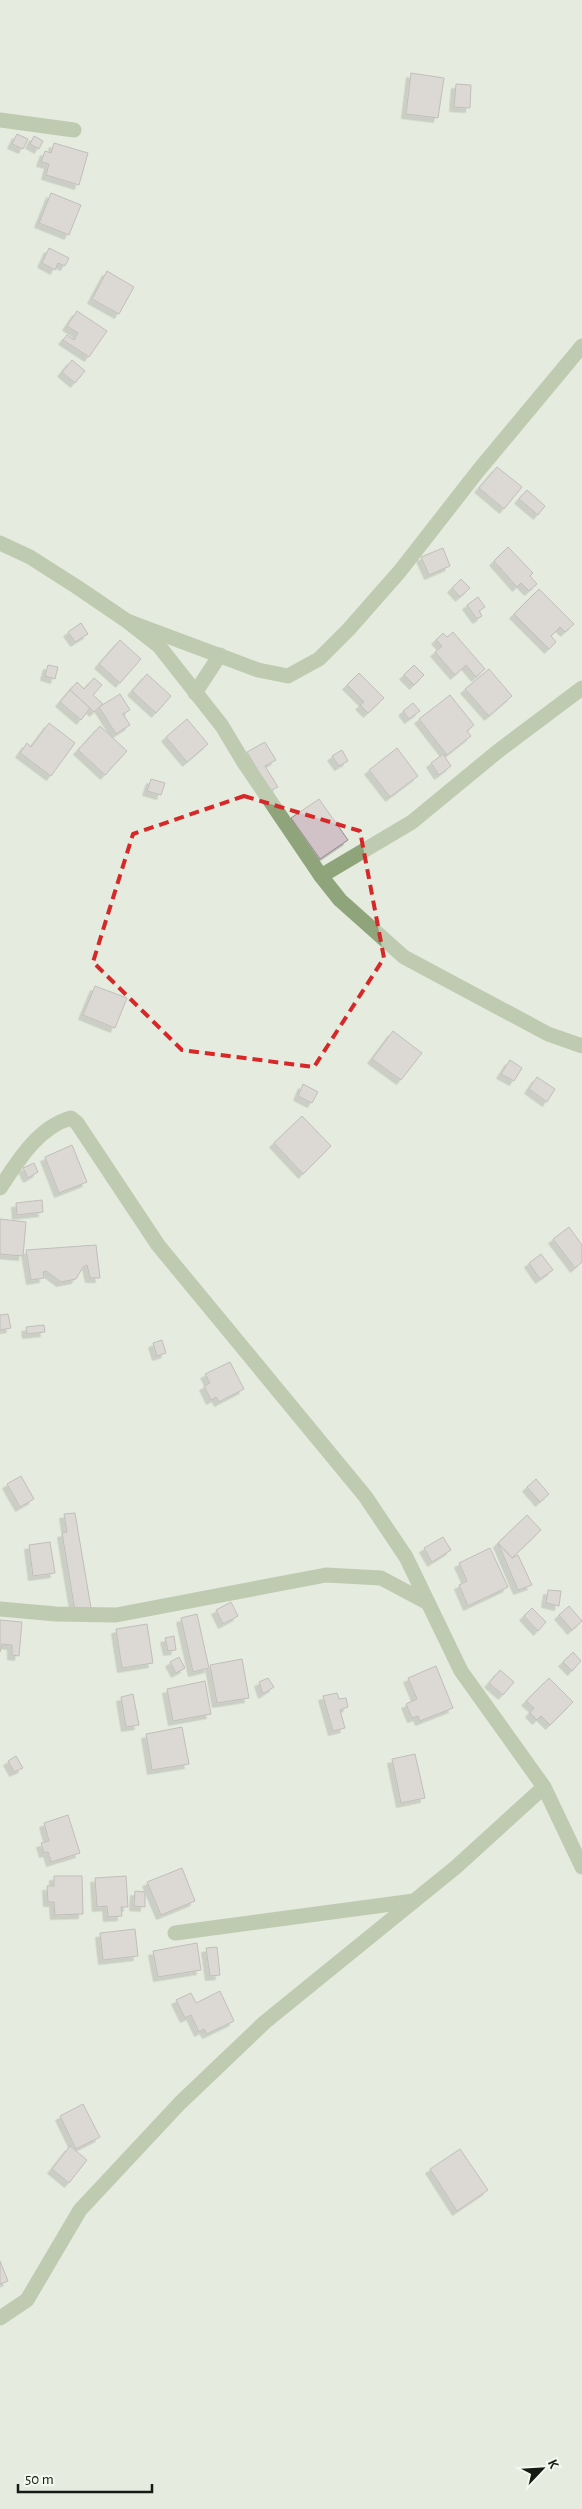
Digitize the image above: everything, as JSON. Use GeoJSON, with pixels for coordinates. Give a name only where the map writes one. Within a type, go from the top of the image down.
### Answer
{"type":"FeatureCollection","features":[{"type":"Feature","properties":{"kind":"street"},"geometry":{"type":"LineString","coordinates":[[0,120],[74,130]]}},
{"type":"Feature","properties":{"kind":"street"},"geometry":{"type":"LineString","coordinates":[[128,621],[258,670],[288,676],[319,659],[400,570],[478,471],[582,346]]}},
{"type":"Feature","properties":{"kind":"street"},"geometry":{"type":"LineString","coordinates":[[0,543],[30,558],[128,621],[159,646],[222,726],[321,876],[340,900],[404,957],[548,1034],[582,1046]]}},
{"type":"Feature","properties":{"kind":"street"},"geometry":{"type":"LineString","coordinates":[[195,694],[220,655]]}},
{"type":"Feature","properties":{"kind":"street"},"geometry":{"type":"LineString","coordinates":[[321,876],[412,822],[496,752],[582,688]]}},
{"type":"Feature","properties":{"kind":"street"},"geometry":{"type":"LineString","coordinates":[[0,1188],[28,1149],[44,1132],[61,1121],[71,1118],[77,1123],[158,1245],[365,1496],[406,1557],[461,1671],[544,1787],[582,1867]]}},
{"type":"Feature","properties":{"kind":"street"},"geometry":{"type":"LineString","coordinates":[[0,1609],[56,1614],[116,1615],[326,1575],[381,1578],[428,1603]]}},
{"type":"Feature","properties":{"kind":"street"},"geometry":{"type":"LineString","coordinates":[[0,2318],[27,2300],[80,2210],[180,2103],[265,2022],[456,1867],[544,1787]]}},
{"type":"Feature","properties":{"kind":"street"},"geometry":{"type":"LineString","coordinates":[[175,1933],[414,1901]]}},
{"type":"Feature","properties":{"kind":"highlighted area"},"geometry":{"type":"Polygon","coordinates":[[[244,796],[360,831],[384,958],[314,1067],[182,1050],[93,962],[133,834],[244,796]]]}},
{"type":"Feature","properties":{"kind":"building"},"geometry":{"type":"Polygon","coordinates":[[[411,73],[444,78],[438,118],[406,114],[411,73]]]}},
{"type":"Feature","properties":{"kind":"building"},"geometry":{"type":"Polygon","coordinates":[[[456,84],[471,85],[470,108],[454,107],[456,84]]]}},
{"type":"Feature","properties":{"kind":"building"},"geometry":{"type":"Polygon","coordinates":[[[17,134],[28,139],[23,149],[12,144],[17,134]]]}},
{"type":"Feature","properties":{"kind":"building"},"geometry":{"type":"Polygon","coordinates":[[[34,136],[43,141],[39,149],[30,144],[34,136]]]}},
{"type":"Feature","properties":{"kind":"building"},"geometry":{"type":"Polygon","coordinates":[[[54,143],[88,153],[79,185],[46,175],[49,164],[41,162],[45,151],[51,153],[54,143]]]}},
{"type":"Feature","properties":{"kind":"building"},"geometry":{"type":"Polygon","coordinates":[[[51,193],[81,205],[69,235],[39,223],[51,193]]]}},
{"type":"Feature","properties":{"kind":"building"},"geometry":{"type":"Polygon","coordinates":[[[49,248],[69,258],[65,266],[58,263],[55,270],[42,263],[49,248]]]}},
{"type":"Feature","properties":{"kind":"building"},"geometry":{"type":"Polygon","coordinates":[[[107,271],[134,287],[119,314],[92,299],[107,271]]]}},
{"type":"Feature","properties":{"kind":"building"},"geometry":{"type":"Polygon","coordinates":[[[77,311],[107,331],[89,357],[63,340],[67,335],[74,340],[78,333],[67,326],[77,311]]]}},
{"type":"Feature","properties":{"kind":"building"},"geometry":{"type":"Polygon","coordinates":[[[72,360],[85,371],[75,383],[62,372],[72,360]]]}},
{"type":"Feature","properties":{"kind":"building"},"geometry":{"type":"Polygon","coordinates":[[[497,467],[522,487],[504,509],[479,488],[497,467]]]}},
{"type":"Feature","properties":{"kind":"building"},"geometry":{"type":"Polygon","coordinates":[[[527,490],[545,506],[538,515],[519,499],[527,490]]]}},
{"type":"Feature","properties":{"kind":"building"},"geometry":{"type":"Polygon","coordinates":[[[508,547],[533,573],[530,576],[537,584],[529,591],[521,583],[517,587],[494,561],[508,547]]]}},
{"type":"Feature","properties":{"kind":"building"},"geometry":{"type":"Polygon","coordinates":[[[443,548],[450,566],[429,575],[421,557],[443,548]]]}},
{"type":"Feature","properties":{"kind":"building"},"geometry":{"type":"Polygon","coordinates":[[[461,579],[470,588],[460,597],[452,588],[461,579]]]}},
{"type":"Feature","properties":{"kind":"building"},"geometry":{"type":"Polygon","coordinates":[[[539,589],[574,624],[565,632],[560,627],[551,636],[556,642],[549,649],[514,614],[539,589]]]}},
{"type":"Feature","properties":{"kind":"building"},"geometry":{"type":"Polygon","coordinates":[[[478,597],[485,607],[479,611],[482,616],[477,619],[467,605],[478,597]]]}},
{"type":"Feature","properties":{"kind":"building"},"geometry":{"type":"Polygon","coordinates":[[[81,623],[88,634],[75,642],[68,632],[81,623]]]}},
{"type":"Feature","properties":{"kind":"building"},"geometry":{"type":"Polygon","coordinates":[[[453,632],[485,669],[476,677],[466,665],[455,675],[435,652],[442,646],[436,640],[443,633],[447,637],[453,632]]]}},
{"type":"Feature","properties":{"kind":"building"},"geometry":{"type":"Polygon","coordinates":[[[120,640],[141,659],[120,683],[99,664],[120,640]]]}},
{"type":"Feature","properties":{"kind":"building"},"geometry":{"type":"Polygon","coordinates":[[[48,665],[58,667],[55,679],[45,676],[48,665]]]}},
{"type":"Feature","properties":{"kind":"building"},"geometry":{"type":"Polygon","coordinates":[[[414,665],[424,675],[414,685],[404,675],[414,665]]]}},
{"type":"Feature","properties":{"kind":"building"},"geometry":{"type":"Polygon","coordinates":[[[489,669],[512,696],[489,716],[465,689],[489,669]]]}},
{"type":"Feature","properties":{"kind":"building"},"geometry":{"type":"Polygon","coordinates":[[[359,673],[384,698],[368,713],[360,705],[364,702],[347,685],[359,673]]]}},
{"type":"Feature","properties":{"kind":"building"},"geometry":{"type":"Polygon","coordinates":[[[147,674],[171,696],[156,713],[132,691],[147,674]]]}},
{"type":"Feature","properties":{"kind":"building"},"geometry":{"type":"Polygon","coordinates":[[[94,678],[102,685],[93,695],[103,704],[94,712],[70,690],[77,682],[84,689],[94,678]]]}},
{"type":"Feature","properties":{"kind":"building"},"geometry":{"type":"Polygon","coordinates":[[[70,690],[90,708],[81,720],[60,702],[70,690]]]}},
{"type":"Feature","properties":{"kind":"building"},"geometry":{"type":"Polygon","coordinates":[[[120,694],[130,710],[123,714],[130,725],[116,734],[99,707],[120,694]]]}},
{"type":"Feature","properties":{"kind":"building"},"geometry":{"type":"Polygon","coordinates":[[[450,695],[474,725],[467,731],[471,736],[447,755],[419,719],[450,695]]]}},
{"type":"Feature","properties":{"kind":"building"},"geometry":{"type":"Polygon","coordinates":[[[413,703],[420,711],[409,719],[403,711],[413,703]]]}},
{"type":"Feature","properties":{"kind":"building"},"geometry":{"type":"Polygon","coordinates":[[[187,719],[208,744],[187,762],[166,737],[187,719]]]}},
{"type":"Feature","properties":{"kind":"building"},"geometry":{"type":"Polygon","coordinates":[[[49,723],[75,743],[51,776],[20,753],[27,743],[31,747],[49,723]]]}},
{"type":"Feature","properties":{"kind":"building"},"geometry":{"type":"Polygon","coordinates":[[[100,726],[127,751],[105,775],[78,750],[100,726]]]}},
{"type":"Feature","properties":{"kind":"building"},"geometry":{"type":"Polygon","coordinates":[[[265,742],[276,760],[265,766],[278,787],[270,791],[247,752],[265,742]]]}},
{"type":"Feature","properties":{"kind":"building"},"geometry":{"type":"Polygon","coordinates":[[[397,748],[418,776],[390,797],[369,770],[397,748]]]}},
{"type":"Feature","properties":{"kind":"building"},"geometry":{"type":"Polygon","coordinates":[[[342,750],[348,761],[339,766],[332,756],[342,750]]]}},
{"type":"Feature","properties":{"kind":"building"},"geometry":{"type":"Polygon","coordinates":[[[443,754],[451,766],[439,775],[431,763],[443,754]]]}},
{"type":"Feature","properties":{"kind":"building"},"geometry":{"type":"Polygon","coordinates":[[[151,779],[165,783],[161,795],[147,791],[151,779]]]}},
{"type":"Feature","properties":{"kind":"building"},"geometry":{"type":"Polygon","coordinates":[[[319,799],[348,840],[320,859],[291,818],[319,799]]]}},
{"type":"Feature","properties":{"kind":"building"},"geometry":{"type":"Polygon","coordinates":[[[95,986],[127,998],[115,1028],[83,1015],[95,986]]]}},
{"type":"Feature","properties":{"kind":"building"},"geometry":{"type":"Polygon","coordinates":[[[393,1031],[422,1053],[401,1080],[372,1059],[393,1031]]]}},
{"type":"Feature","properties":{"kind":"building"},"geometry":{"type":"Polygon","coordinates":[[[510,1060],[522,1068],[514,1081],[501,1074],[510,1060]]]}},
{"type":"Feature","properties":{"kind":"building"},"geometry":{"type":"Polygon","coordinates":[[[537,1077],[555,1089],[547,1102],[529,1089],[537,1077]]]}},
{"type":"Feature","properties":{"kind":"building"},"geometry":{"type":"Polygon","coordinates":[[[303,1084],[318,1092],[312,1103],[298,1096],[303,1084]]]}},
{"type":"Feature","properties":{"kind":"building"},"geometry":{"type":"Polygon","coordinates":[[[302,1116],[331,1146],[303,1174],[274,1143],[302,1116]]]}},
{"type":"Feature","properties":{"kind":"building"},"geometry":{"type":"Polygon","coordinates":[[[72,1145],[87,1182],[59,1193],[45,1157],[72,1145]]]}},
{"type":"Feature","properties":{"kind":"building"},"geometry":{"type":"Polygon","coordinates":[[[34,1163],[38,1172],[28,1178],[23,1168],[34,1163]]]}},
{"type":"Feature","properties":{"kind":"building"},"geometry":{"type":"Polygon","coordinates":[[[42,1200],[43,1212],[17,1215],[16,1203],[42,1200]]]}},
{"type":"Feature","properties":{"kind":"building"},"geometry":{"type":"Polygon","coordinates":[[[0,1219],[26,1222],[23,1256],[0,1254],[0,1219]]]}},
{"type":"Feature","properties":{"kind":"building"},"geometry":{"type":"Polygon","coordinates":[[[569,1227],[582,1245],[582,1262],[575,1268],[553,1239],[569,1227]]]}},
{"type":"Feature","properties":{"kind":"building"},"geometry":{"type":"Polygon","coordinates":[[[96,1245],[100,1278],[90,1278],[87,1265],[83,1267],[76,1279],[61,1282],[46,1271],[43,1272],[44,1278],[31,1280],[26,1250],[96,1245]]]}},
{"type":"Feature","properties":{"kind":"building"},"geometry":{"type":"Polygon","coordinates":[[[541,1254],[553,1270],[540,1279],[529,1263],[541,1254]]]}},
{"type":"Feature","properties":{"kind":"building"},"geometry":{"type":"Polygon","coordinates":[[[8,1314],[11,1328],[0,1330],[0,1315],[8,1314]]]}},
{"type":"Feature","properties":{"kind":"building"},"geometry":{"type":"Polygon","coordinates":[[[44,1325],[45,1332],[27,1334],[26,1327],[44,1325]]]}},
{"type":"Feature","properties":{"kind":"building"},"geometry":{"type":"Polygon","coordinates":[[[162,1340],[166,1353],[157,1356],[153,1343],[162,1340]]]}},
{"type":"Feature","properties":{"kind":"building"},"geometry":{"type":"Polygon","coordinates":[[[230,1362],[244,1389],[219,1402],[216,1397],[211,1400],[204,1386],[210,1383],[205,1374],[230,1362]]]}},
{"type":"Feature","properties":{"kind":"building"},"geometry":{"type":"Polygon","coordinates":[[[21,1476],[34,1499],[20,1507],[7,1484],[21,1476]]]}},
{"type":"Feature","properties":{"kind":"building"},"geometry":{"type":"Polygon","coordinates":[[[536,1479],[549,1494],[540,1502],[527,1487],[536,1479]]]}},
{"type":"Feature","properties":{"kind":"building"},"geometry":{"type":"Polygon","coordinates":[[[75,1513],[91,1608],[75,1611],[62,1533],[67,1532],[64,1514],[75,1513]]]}},
{"type":"Feature","properties":{"kind":"building"},"geometry":{"type":"Polygon","coordinates":[[[527,1515],[541,1530],[512,1558],[498,1543],[527,1515]]]}},
{"type":"Feature","properties":{"kind":"building"},"geometry":{"type":"Polygon","coordinates":[[[443,1537],[451,1550],[432,1562],[424,1548],[443,1537]]]}},
{"type":"Feature","properties":{"kind":"building"},"geometry":{"type":"Polygon","coordinates":[[[50,1542],[55,1573],[33,1576],[29,1545],[50,1542]]]}},
{"type":"Feature","properties":{"kind":"building"},"geometry":{"type":"Polygon","coordinates":[[[498,1543],[512,1558],[518,1555],[532,1585],[518,1590],[498,1543]]]}},
{"type":"Feature","properties":{"kind":"building"},"geometry":{"type":"Polygon","coordinates":[[[490,1548],[508,1587],[468,1606],[459,1585],[467,1581],[459,1563],[490,1548]]]}},
{"type":"Feature","properties":{"kind":"building"},"geometry":{"type":"Polygon","coordinates":[[[548,1590],[561,1591],[559,1606],[546,1603],[548,1590]]]}},
{"type":"Feature","properties":{"kind":"building"},"geometry":{"type":"Polygon","coordinates":[[[231,1602],[238,1616],[223,1624],[216,1610],[231,1602]]]}},
{"type":"Feature","properties":{"kind":"building"},"geometry":{"type":"Polygon","coordinates":[[[569,1606],[582,1621],[572,1630],[559,1615],[569,1606]]]}},
{"type":"Feature","properties":{"kind":"building"},"geometry":{"type":"Polygon","coordinates":[[[532,1608],[546,1622],[538,1631],[524,1616],[532,1608]]]}},
{"type":"Feature","properties":{"kind":"building"},"geometry":{"type":"Polygon","coordinates":[[[197,1614],[209,1668],[193,1672],[181,1618],[197,1614]]]}},
{"type":"Feature","properties":{"kind":"building"},"geometry":{"type":"Polygon","coordinates":[[[0,1620],[22,1622],[19,1656],[12,1655],[12,1645],[2,1644],[0,1652],[0,1620]]]}},
{"type":"Feature","properties":{"kind":"building"},"geometry":{"type":"Polygon","coordinates":[[[147,1624],[153,1663],[122,1668],[116,1629],[147,1624]]]}},
{"type":"Feature","properties":{"kind":"building"},"geometry":{"type":"Polygon","coordinates":[[[174,1636],[176,1650],[168,1651],[165,1638],[174,1636]]]}},
{"type":"Feature","properties":{"kind":"building"},"geometry":{"type":"Polygon","coordinates":[[[573,1652],[581,1661],[572,1671],[563,1662],[573,1652]]]}},
{"type":"Feature","properties":{"kind":"building"},"geometry":{"type":"Polygon","coordinates":[[[179,1657],[185,1668],[176,1673],[170,1662],[179,1657]]]}},
{"type":"Feature","properties":{"kind":"building"},"geometry":{"type":"Polygon","coordinates":[[[242,1659],[249,1698],[217,1703],[210,1665],[242,1659]]]}},
{"type":"Feature","properties":{"kind":"building"},"geometry":{"type":"Polygon","coordinates":[[[436,1666],[453,1708],[420,1721],[418,1716],[412,1718],[406,1704],[417,1699],[408,1678],[436,1666]]]}},
{"type":"Feature","properties":{"kind":"building"},"geometry":{"type":"Polygon","coordinates":[[[500,1670],[514,1682],[503,1695],[489,1683],[500,1670]]]}},
{"type":"Feature","properties":{"kind":"building"},"geometry":{"type":"Polygon","coordinates":[[[268,1678],[274,1687],[263,1694],[259,1682],[268,1678]]]}},
{"type":"Feature","properties":{"kind":"building"},"geometry":{"type":"Polygon","coordinates":[[[549,1678],[573,1702],[550,1725],[541,1716],[537,1720],[530,1713],[534,1708],[526,1701],[549,1678]]]}},
{"type":"Feature","properties":{"kind":"building"},"geometry":{"type":"Polygon","coordinates":[[[205,1681],[211,1714],[173,1721],[167,1689],[205,1681]]]}},
{"type":"Feature","properties":{"kind":"building"},"geometry":{"type":"Polygon","coordinates":[[[337,1693],[339,1699],[346,1698],[348,1707],[340,1710],[345,1728],[333,1731],[323,1696],[337,1693]]]}},
{"type":"Feature","properties":{"kind":"building"},"geometry":{"type":"Polygon","coordinates":[[[133,1694],[139,1725],[126,1727],[121,1697],[133,1694]]]}},
{"type":"Feature","properties":{"kind":"building"},"geometry":{"type":"Polygon","coordinates":[[[182,1727],[189,1764],[152,1770],[146,1734],[182,1727]]]}},
{"type":"Feature","properties":{"kind":"building"},"geometry":{"type":"Polygon","coordinates":[[[415,1754],[425,1798],[401,1803],[392,1759],[415,1754]]]}},
{"type":"Feature","properties":{"kind":"building"},"geometry":{"type":"Polygon","coordinates":[[[16,1756],[23,1768],[14,1772],[8,1761],[16,1756]]]}},
{"type":"Feature","properties":{"kind":"building"},"geometry":{"type":"Polygon","coordinates":[[[68,1815],[80,1853],[51,1862],[48,1852],[44,1853],[41,1843],[49,1841],[44,1823],[68,1815]]]}},
{"type":"Feature","properties":{"kind":"building"},"geometry":{"type":"Polygon","coordinates":[[[182,1868],[195,1901],[161,1915],[147,1882],[182,1868]]]}},
{"type":"Feature","properties":{"kind":"building"},"geometry":{"type":"Polygon","coordinates":[[[54,1876],[82,1876],[83,1914],[55,1915],[54,1902],[48,1902],[47,1886],[54,1886],[54,1876]]]}},
{"type":"Feature","properties":{"kind":"building"},"geometry":{"type":"Polygon","coordinates":[[[126,1876],[128,1907],[121,1907],[122,1916],[108,1917],[107,1906],[97,1907],[95,1878],[126,1876]]]}},
{"type":"Feature","properties":{"kind":"building"},"geometry":{"type":"Polygon","coordinates":[[[135,1891],[145,1892],[145,1907],[134,1906],[135,1891]]]}},
{"type":"Feature","properties":{"kind":"building"},"geometry":{"type":"Polygon","coordinates":[[[135,1929],[138,1956],[103,1960],[100,1933],[135,1929]]]}},
{"type":"Feature","properties":{"kind":"building"},"geometry":{"type":"Polygon","coordinates":[[[197,1943],[201,1970],[158,1977],[153,1951],[197,1943]]]}},
{"type":"Feature","properties":{"kind":"building"},"geometry":{"type":"Polygon","coordinates":[[[217,1947],[220,1975],[210,1976],[206,1948],[217,1947]]]}},
{"type":"Feature","properties":{"kind":"building"},"geometry":{"type":"Polygon","coordinates":[[[220,1991],[234,2021],[207,2034],[204,2029],[199,2032],[191,2015],[185,2018],[176,2000],[191,1993],[196,2003],[220,1991]]]}},
{"type":"Feature","properties":{"kind":"building"},"geometry":{"type":"Polygon","coordinates":[[[83,2104],[100,2137],[76,2149],[60,2116],[83,2104]]]}},
{"type":"Feature","properties":{"kind":"building"},"geometry":{"type":"Polygon","coordinates":[[[70,2146],[87,2160],[69,2183],[52,2169],[70,2146]]]}},
{"type":"Feature","properties":{"kind":"building"},"geometry":{"type":"Polygon","coordinates":[[[460,2149],[488,2190],[457,2211],[430,2169],[460,2149]]]}},
{"type":"Feature","properties":{"kind":"building"},"geometry":{"type":"Polygon","coordinates":[[[0,2261],[8,2281],[0,2284],[0,2261]]]}}]}
